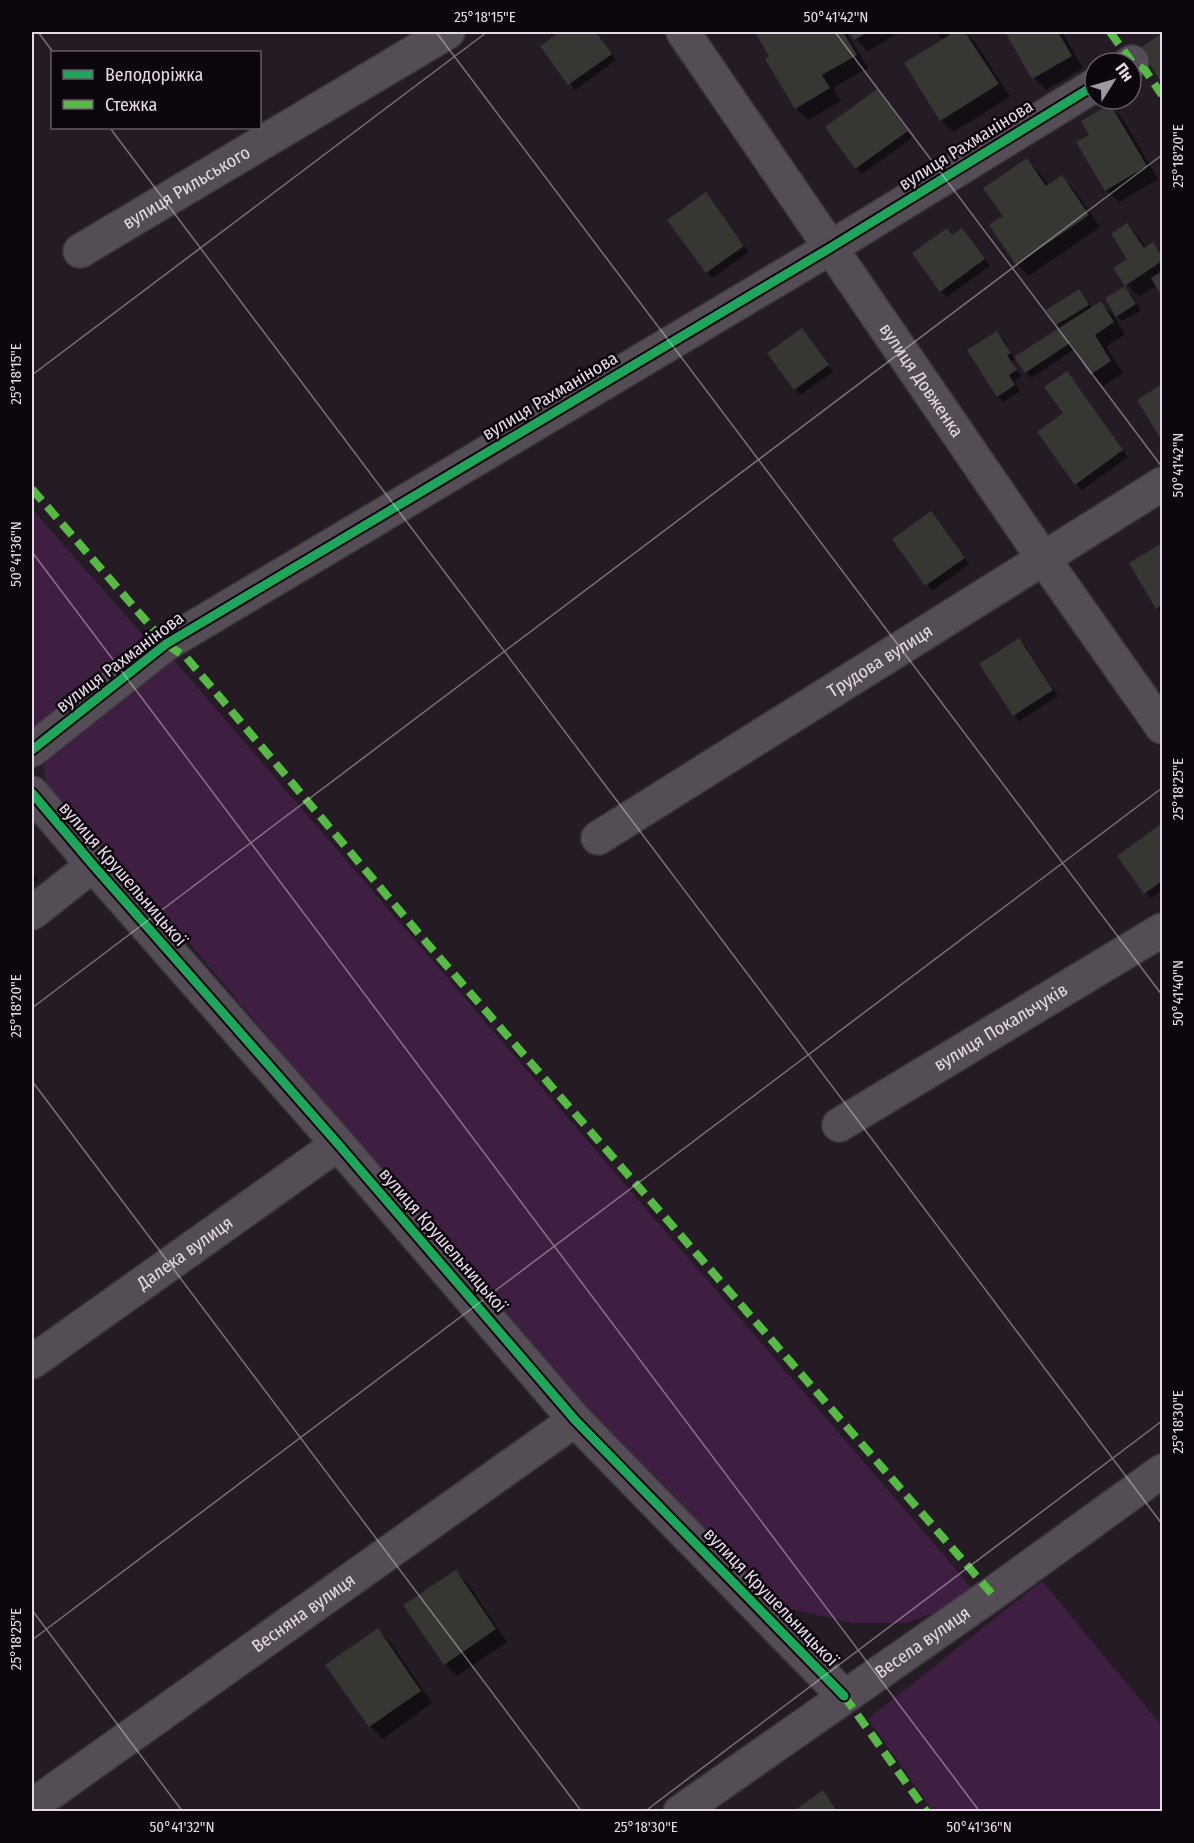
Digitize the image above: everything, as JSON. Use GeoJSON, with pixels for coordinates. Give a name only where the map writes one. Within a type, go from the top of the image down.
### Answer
{"type":"FeatureCollection","features":[{"type":"Feature","properties":{"kind":"street","name":"вулиця Рильського"},"geometry":{"type":"LineString","coordinates":[[80,251],[448,32]]}},
{"type":"Feature","properties":{"kind":"street","name":"вулиця Довженка"},"geometry":{"type":"LineString","coordinates":[[683,32],[1043,558],[1162,727]]}},
{"type":"Feature","properties":{"kind":"street","name":"вулиця Рахманінова"},"geometry":{"type":"LineString","coordinates":[[32,750],[166,644],[830,248],[1083,92]]}},
{"type":"Feature","properties":{"kind":"street","name":"Трудова вулиця"},"geometry":{"type":"LineString","coordinates":[[598,838],[1162,484]]}},
{"type":"Feature","properties":{"kind":"street","name":"вулиця Крушельницької"},"geometry":{"type":"LineString","coordinates":[[32,792],[575,1420],[844,1696]]}},
{"type":"Feature","properties":{"kind":"street"},"geometry":{"type":"LineString","coordinates":[[32,912],[93,865]]}},
{"type":"Feature","properties":{"kind":"street","name":"вулиця Покальчуків"},"geometry":{"type":"LineString","coordinates":[[839,1125],[1162,930]]}},
{"type":"Feature","properties":{"kind":"street","name":"Далека вулиця"},"geometry":{"type":"LineString","coordinates":[[32,1362],[338,1144]]}},
{"type":"Feature","properties":{"kind":"street","name":"Весняна вулиця"},"geometry":{"type":"LineString","coordinates":[[32,1806],[575,1420]]}},
{"type":"Feature","properties":{"kind":"street","name":"Весела вулиця"},"geometry":{"type":"LineString","coordinates":[[680,1812],[992,1594],[1162,1471]]}},
{"type":"Feature","properties":{"kind":"shaded area"},"geometry":{"type":"Polygon","coordinates":[[[32,509],[144,636],[32,730],[32,509]]]}},
{"type":"Feature","properties":{"kind":"shaded area"},"geometry":{"type":"Polygon","coordinates":[[[173,659],[971,1588],[943,1609],[907,1623],[853,1623],[782,1607],[739,1580],[576,1403],[180,932],[112,871],[71,819],[46,782],[43,763],[55,742],[173,659]]]}},
{"type":"Feature","properties":{"kind":"shaded area"},"geometry":{"type":"Polygon","coordinates":[[[1042,1581],[1162,1726],[1162,1811],[933,1811],[868,1719],[1042,1581]]]}},
{"type":"Feature","properties":{"kind":"building"},"geometry":{"type":"Polygon","coordinates":[[[560,32],[596,32],[612,54],[568,85],[540,46],[560,32]]]}},
{"type":"Feature","properties":{"kind":"building"},"geometry":{"type":"Polygon","coordinates":[[[755,32],[843,32],[857,55],[822,75],[830,88],[795,109],[765,59],[769,56],[755,32]]]}},
{"type":"Feature","properties":{"kind":"building"},"geometry":{"type":"Polygon","coordinates":[[[849,32],[868,32],[854,40],[849,32]]]}},
{"type":"Feature","properties":{"kind":"building"},"geometry":{"type":"Polygon","coordinates":[[[954,32],[965,32],[999,84],[940,121],[904,63],[954,32]]]}},
{"type":"Feature","properties":{"kind":"building"},"geometry":{"type":"Polygon","coordinates":[[[1005,32],[1058,32],[1072,56],[1032,79],[1005,32]]]}},
{"type":"Feature","properties":{"kind":"building"},"geometry":{"type":"Polygon","coordinates":[[[1162,33],[1162,84],[1143,51],[1140,48],[1162,33]]]}},
{"type":"Feature","properties":{"kind":"building"},"geometry":{"type":"Polygon","coordinates":[[[877,89],[908,131],[855,169],[825,127],[877,89]]]}},
{"type":"Feature","properties":{"kind":"building"},"geometry":{"type":"Polygon","coordinates":[[[1098,111],[1114,111],[1147,166],[1105,191],[1076,142],[1089,135],[1081,121],[1098,111]]]}},
{"type":"Feature","properties":{"kind":"building"},"geometry":{"type":"Polygon","coordinates":[[[1027,158],[1046,186],[1062,175],[1089,215],[1016,265],[989,225],[1003,216],[983,188],[1027,158]]]}},
{"type":"Feature","properties":{"kind":"building"},"geometry":{"type":"Polygon","coordinates":[[[706,192],[744,246],[706,273],[667,220],[706,192]]]}},
{"type":"Feature","properties":{"kind":"building"},"geometry":{"type":"Polygon","coordinates":[[[1127,223],[1144,248],[1153,242],[1162,256],[1162,261],[1125,286],[1113,268],[1127,259],[1111,234],[1127,223]]]}},
{"type":"Feature","properties":{"kind":"building"},"geometry":{"type":"Polygon","coordinates":[[[947,228],[952,235],[962,228],[985,259],[940,292],[912,253],[947,228]]]}},
{"type":"Feature","properties":{"kind":"building"},"geometry":{"type":"Polygon","coordinates":[[[1162,271],[1162,297],[1151,278],[1162,271]]]}},
{"type":"Feature","properties":{"kind":"building"},"geometry":{"type":"Polygon","coordinates":[[[1125,286],[1136,304],[1116,317],[1105,298],[1125,286]]]}},
{"type":"Feature","properties":{"kind":"building"},"geometry":{"type":"Polygon","coordinates":[[[1079,289],[1089,305],[1056,325],[1046,310],[1079,289]]]}},
{"type":"Feature","properties":{"kind":"building"},"geometry":{"type":"Polygon","coordinates":[[[1101,301],[1114,322],[1095,335],[1111,361],[1090,375],[1070,343],[1025,373],[1014,357],[1101,301]]]}},
{"type":"Feature","properties":{"kind":"building"},"geometry":{"type":"Polygon","coordinates":[[[802,328],[829,365],[794,390],[767,353],[802,328]]]}},
{"type":"Feature","properties":{"kind":"building"},"geometry":{"type":"Polygon","coordinates":[[[997,331],[1011,353],[1007,355],[1017,370],[1009,375],[1015,385],[997,397],[967,350],[997,331]]]}},
{"type":"Feature","properties":{"kind":"building"},"geometry":{"type":"Polygon","coordinates":[[[1067,371],[1123,450],[1075,485],[1037,432],[1063,413],[1044,387],[1067,371]]]}},
{"type":"Feature","properties":{"kind":"building"},"geometry":{"type":"Polygon","coordinates":[[[1162,384],[1162,441],[1137,400],[1162,384]]]}},
{"type":"Feature","properties":{"kind":"building"},"geometry":{"type":"Polygon","coordinates":[[[931,511],[965,558],[925,586],[892,539],[931,511]]]}},
{"type":"Feature","properties":{"kind":"building"},"geometry":{"type":"Polygon","coordinates":[[[1162,543],[1162,605],[1156,609],[1129,563],[1162,543]]]}},
{"type":"Feature","properties":{"kind":"building"},"geometry":{"type":"Polygon","coordinates":[[[1019,638],[1053,690],[1013,716],[979,664],[1019,638]]]}},
{"type":"Feature","properties":{"kind":"building"},"geometry":{"type":"Polygon","coordinates":[[[1162,823],[1162,881],[1144,894],[1117,856],[1162,823]]]}},
{"type":"Feature","properties":{"kind":"building"},"geometry":{"type":"Polygon","coordinates":[[[456,1570],[496,1629],[444,1665],[403,1605],[456,1570]]]}},
{"type":"Feature","properties":{"kind":"building"},"geometry":{"type":"Polygon","coordinates":[[[378,1628],[421,1691],[369,1727],[325,1665],[378,1628]]]}},
{"type":"Feature","properties":{"kind":"building"},"geometry":{"type":"Polygon","coordinates":[[[823,1790],[838,1812],[792,1812],[823,1790]]]}},
{"type":"Feature","properties":{"kind":"marked path"},"geometry":{"type":"LineString","coordinates":[[1110,32],[1132,62],[1145,70],[1162,95]]}},
{"type":"Feature","properties":{"kind":"marked path"},"geometry":{"type":"LineString","coordinates":[[32,489],[166,644],[186,657],[426,942],[992,1594]]}},
{"type":"Feature","properties":{"kind":"marked path"},"geometry":{"type":"LineString","coordinates":[[844,1696],[927,1812]]}},
{"type":"Feature","properties":{"kind":"cycle path"},"geometry":{"type":"LineString","coordinates":[[32,750],[166,644],[830,248],[1083,92]]}},
{"type":"Feature","properties":{"kind":"cycle path"},"geometry":{"type":"LineString","coordinates":[[32,793],[575,1420],[844,1696]]}}]}
